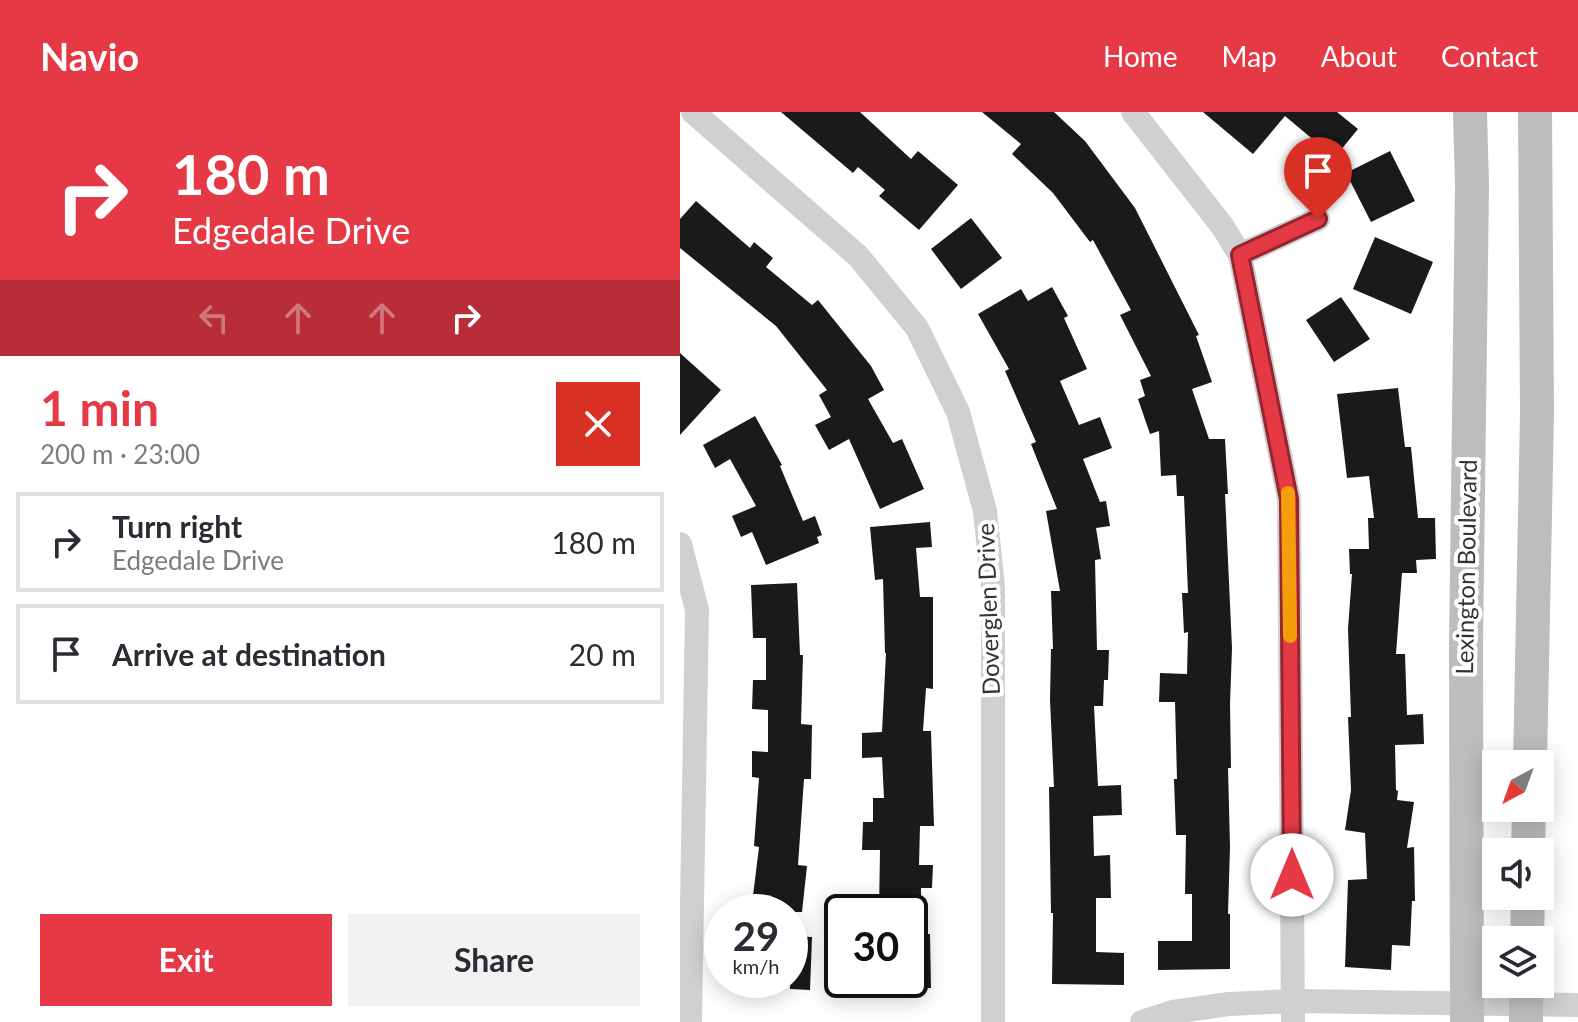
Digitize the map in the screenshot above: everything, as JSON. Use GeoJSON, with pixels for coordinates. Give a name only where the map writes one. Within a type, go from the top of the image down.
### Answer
{"type":"FeatureCollection","features":[{"type":"Feature","properties":{"kind":"street","name":"Doverglen Drive"},"geometry":{"type":"LineString","coordinates":[[693,112],[858,256],[917,328],[958,412],[985,511],[993,587],[993,1022]]}},
{"type":"Feature","properties":{"kind":"street"},"geometry":{"type":"LineString","coordinates":[[1133,112],[1223,227],[1240,255],[1289,499],[1293,1011]]}},
{"type":"Feature","properties":{"kind":"street","name":"Lexington Boulevard"},"geometry":{"type":"LineString","coordinates":[[1467,1013],[1470,112]]}},
{"type":"Feature","properties":{"kind":"street"},"geometry":{"type":"LineString","coordinates":[[1530,750],[1537,414],[1535,112]]}},
{"type":"Feature","properties":{"kind":"street"},"geometry":{"type":"LineString","coordinates":[[1240,255],[1318,219]]}},
{"type":"Feature","properties":{"kind":"street"},"geometry":{"type":"LineString","coordinates":[[680,544],[697,610],[690,1022]]}},
{"type":"Feature","properties":{"kind":"street"},"geometry":{"type":"LineString","coordinates":[[1142,1022],[1173,1012],[1229,1004],[1293,1011],[1467,1013],[1526,1003],[1578,1005]]}},
{"type":"Feature","properties":{"kind":"building"},"geometry":{"type":"Polygon","coordinates":[[[781,112],[860,112],[911,159],[918,151],[958,185],[919,230],[879,196],[885,190],[858,167],[853,173],[781,112]]]}},
{"type":"Feature","properties":{"kind":"building"},"geometry":{"type":"Polygon","coordinates":[[[982,112],[1054,112],[1085,141],[1135,208],[1199,335],[1196,336],[1212,382],[1192,389],[1209,439],[1225,439],[1228,494],[1225,494],[1232,648],[1231,768],[1228,768],[1230,969],[1158,970],[1158,941],[1192,941],[1192,894],[1185,894],[1186,835],[1176,835],[1175,702],[1159,702],[1160,673],[1187,674],[1188,632],[1184,633],[1182,593],[1188,593],[1184,496],[1177,496],[1176,475],[1161,476],[1159,431],[1150,434],[1138,399],[1145,396],[1140,380],[1151,376],[1120,315],[1131,310],[1093,240],[1090,242],[1053,193],[1012,154],[1021,144],[982,112]]]}},
{"type":"Feature","properties":{"kind":"building"},"geometry":{"type":"Polygon","coordinates":[[[1203,112],[1337,112],[1358,129],[1326,168],[1307,152],[1316,142],[1285,116],[1253,154],[1203,112]]]}},
{"type":"Feature","properties":{"kind":"building"},"geometry":{"type":"Polygon","coordinates":[[[1390,151],[1415,201],[1371,222],[1346,173],[1390,151]]]}},
{"type":"Feature","properties":{"kind":"building"},"geometry":{"type":"Polygon","coordinates":[[[696,201],[750,248],[754,242],[773,258],[766,267],[812,305],[818,300],[871,366],[884,390],[868,399],[893,443],[902,439],[924,489],[880,509],[849,439],[829,450],[815,425],[831,417],[819,395],[827,390],[776,326],[680,248],[680,219],[696,201]]]}},
{"type":"Feature","properties":{"kind":"building"},"geometry":{"type":"Polygon","coordinates":[[[971,218],[1002,258],[961,289],[931,249],[971,218]]]}},
{"type":"Feature","properties":{"kind":"building"},"geometry":{"type":"Polygon","coordinates":[[[1375,237],[1433,262],[1411,314],[1353,289],[1375,237]]]}},
{"type":"Feature","properties":{"kind":"building"},"geometry":{"type":"Polygon","coordinates":[[[1052,287],[1068,316],[1064,318],[1087,369],[1060,381],[1079,425],[1100,417],[1112,448],[1083,459],[1100,502],[1106,501],[1110,526],[1096,528],[1101,559],[1095,560],[1097,650],[1109,650],[1103,706],[1094,706],[1098,786],[1121,785],[1122,815],[1093,816],[1094,856],[1110,855],[1111,898],[1096,898],[1096,952],[1124,953],[1124,985],[1052,984],[1049,787],[1054,787],[1050,700],[1053,649],[1051,591],[1060,591],[1046,511],[1057,509],[1031,444],[1036,442],[1005,371],[1009,369],[978,314],[1021,289],[1028,301],[1052,287]]]}},
{"type":"Feature","properties":{"kind":"building"},"geometry":{"type":"Polygon","coordinates":[[[1341,297],[1370,339],[1334,362],[1306,320],[1341,297]]]}},
{"type":"Feature","properties":{"kind":"building"},"geometry":{"type":"Polygon","coordinates":[[[680,353],[721,390],[680,435],[680,353]]]}},
{"type":"Feature","properties":{"kind":"building"},"geometry":{"type":"Polygon","coordinates":[[[1398,388],[1405,447],[1411,447],[1418,518],[1435,518],[1436,559],[1416,560],[1417,573],[1402,573],[1396,654],[1405,654],[1407,715],[1423,714],[1424,744],[1395,745],[1397,800],[1414,802],[1407,848],[1414,847],[1415,901],[1412,901],[1410,946],[1392,945],[1391,970],[1345,967],[1348,880],[1367,879],[1365,833],[1345,830],[1351,790],[1348,629],[1352,574],[1349,549],[1369,549],[1368,518],[1374,518],[1369,476],[1347,478],[1337,394],[1398,388]]]}},
{"type":"Feature","properties":{"kind":"building"},"geometry":{"type":"Polygon","coordinates":[[[755,416],[782,465],[803,521],[815,516],[822,535],[817,537],[819,543],[766,565],[752,532],[741,537],[732,516],[756,506],[730,459],[715,468],[703,445],[755,416]]]}},
{"type":"Feature","properties":{"kind":"building"},"geometry":{"type":"Polygon","coordinates":[[[930,522],[932,547],[916,548],[920,597],[933,597],[933,689],[926,688],[923,731],[931,731],[934,826],[920,826],[919,865],[933,865],[932,888],[921,888],[921,894],[879,894],[880,850],[862,850],[863,822],[873,822],[873,798],[884,798],[882,757],[862,758],[862,733],[882,732],[886,653],[883,579],[875,580],[870,527],[930,522]]]}},
{"type":"Feature","properties":{"kind":"building"},"geometry":{"type":"Polygon","coordinates":[[[797,583],[800,655],[803,655],[801,724],[812,725],[811,779],[804,779],[798,865],[807,866],[804,894],[753,894],[759,847],[754,846],[759,778],[752,777],[752,751],[768,752],[768,710],[752,709],[753,680],[766,680],[766,638],[753,638],[751,585],[797,583]]]}},
{"type":"Feature","properties":{"kind":"building"},"geometry":{"type":"Polygon","coordinates":[[[928,934],[930,934],[931,988],[928,988],[928,934]]]}},
{"type":"Feature","properties":{"kind":"building"},"geometry":{"type":"Polygon","coordinates":[[[808,937],[812,937],[808,990],[808,937]]]}},
{"type":"Feature","properties":{"kind":"slow traffic"},"geometry":{"type":"LineString","coordinates":[[1288,493],[1290,636]]}},
{"type":"Feature","properties":{"kind":"route"},"geometry":{"type":"LineString","coordinates":[[1292,875],[1289,499],[1240,255],[1318,219]]}}]}
